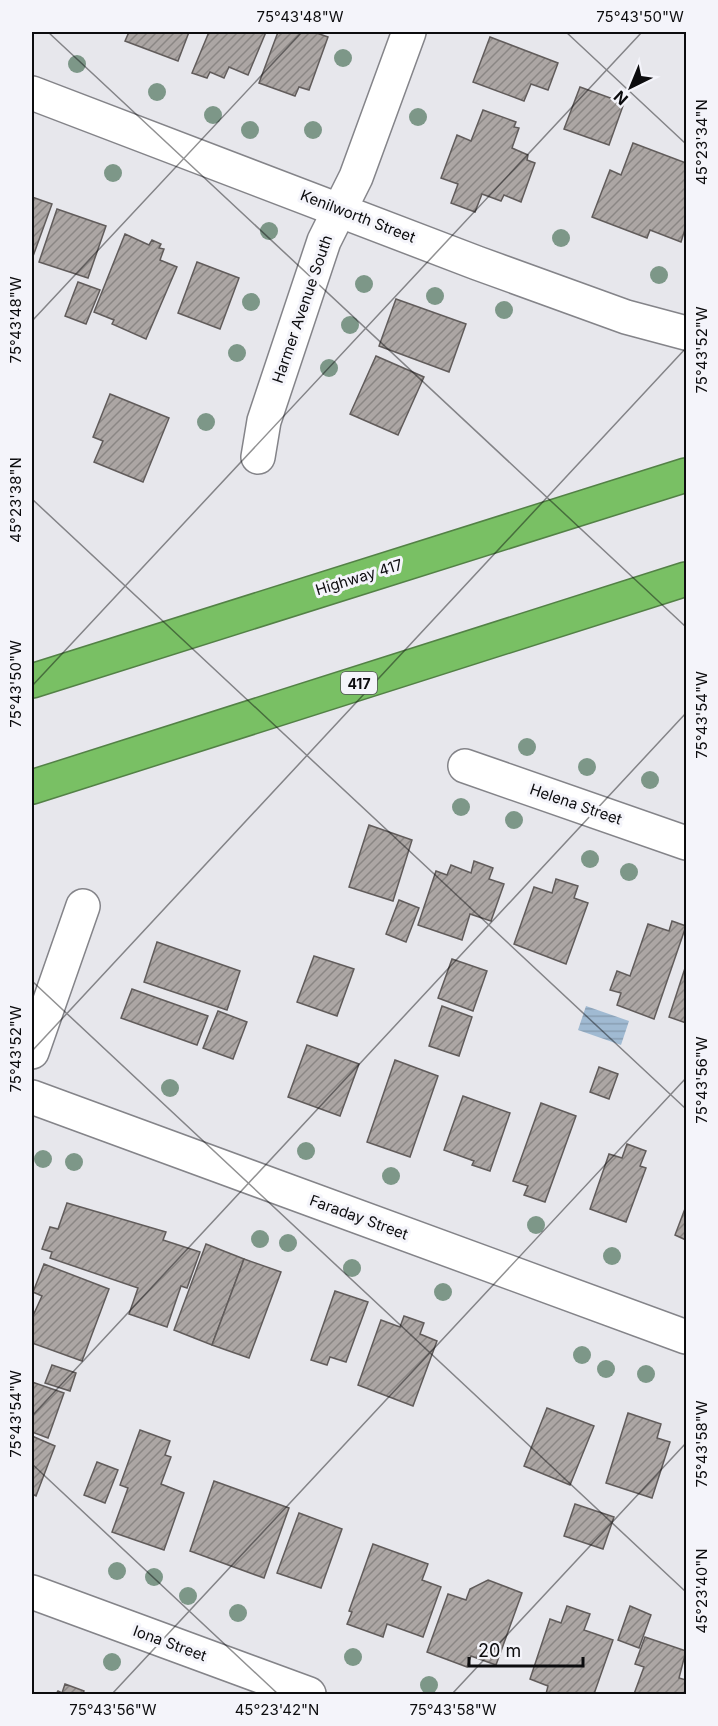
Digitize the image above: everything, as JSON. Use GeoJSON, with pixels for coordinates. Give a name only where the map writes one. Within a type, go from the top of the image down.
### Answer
{"type":"FeatureCollection","features":[{"type":"Feature","properties":{"kind":"highway","name":"Highway 417"},"geometry":{"type":"LineString","coordinates":[[32,681],[687,475]]}},
{"type":"Feature","properties":{"kind":"highway","name":"417"},"geometry":{"type":"LineString","coordinates":[[32,787],[687,579]]}},
{"type":"Feature","properties":{"kind":"street","name":"Harmer Avenue South"},"geometry":{"type":"LineString","coordinates":[[258,457],[264,421],[324,241],[356,177],[409,32]]}},
{"type":"Feature","properties":{"kind":"street","name":"Kenilworth Street"},"geometry":{"type":"LineString","coordinates":[[32,93],[615,313],[687,333]]}},
{"type":"Feature","properties":{"kind":"street","name":"Helena Street"},"geometry":{"type":"LineString","coordinates":[[465,766],[687,843]]}},
{"type":"Feature","properties":{"kind":"street"},"geometry":{"type":"LineString","coordinates":[[32,1052],[83,906]]}},
{"type":"Feature","properties":{"kind":"street","name":"Faraday Street"},"geometry":{"type":"LineString","coordinates":[[32,1097],[687,1337]]}},
{"type":"Feature","properties":{"kind":"street","name":"Iona Street"},"geometry":{"type":"LineString","coordinates":[[32,1592],[309,1695]]}},
{"type":"Feature","properties":{"kind":"water"},"geometry":{"type":"Polygon","coordinates":[[[586,1006],[629,1021],[621,1045],[578,1030],[586,1006]]]}},
{"type":"Feature","properties":{"kind":"building"},"geometry":{"type":"Polygon","coordinates":[[[129,32],[189,32],[178,61],[125,41],[129,32]]]}},
{"type":"Feature","properties":{"kind":"building"},"geometry":{"type":"Polygon","coordinates":[[[209,32],[266,32],[248,75],[229,67],[224,78],[210,72],[207,78],[192,73],[209,32]]]}},
{"type":"Feature","properties":{"kind":"building"},"geometry":{"type":"Polygon","coordinates":[[[278,32],[314,32],[328,37],[309,90],[299,87],[295,96],[259,83],[278,32]]]}},
{"type":"Feature","properties":{"kind":"building"},"geometry":{"type":"Polygon","coordinates":[[[490,37],[558,63],[548,90],[531,84],[524,101],[473,82],[490,37]]]}},
{"type":"Feature","properties":{"kind":"building"},"geometry":{"type":"Polygon","coordinates":[[[580,87],[624,103],[609,145],[564,129],[580,87]]]}},
{"type":"Feature","properties":{"kind":"building"},"geometry":{"type":"Polygon","coordinates":[[[483,110],[516,122],[514,127],[519,128],[512,148],[528,155],[527,160],[535,163],[521,202],[504,195],[501,201],[482,194],[475,212],[451,203],[458,184],[441,178],[457,135],[471,141],[483,110]]]}},
{"type":"Feature","properties":{"kind":"building"},"geometry":{"type":"Polygon","coordinates":[[[633,143],[686,163],[686,226],[681,242],[650,230],[647,238],[592,217],[610,170],[621,175],[633,143]]]}},
{"type":"Feature","properties":{"kind":"building"},"geometry":{"type":"Polygon","coordinates":[[[32,197],[52,204],[32,259],[32,197]]]}},
{"type":"Feature","properties":{"kind":"building"},"geometry":{"type":"Polygon","coordinates":[[[57,209],[106,226],[88,278],[39,262],[57,209]]]}},
{"type":"Feature","properties":{"kind":"building"},"geometry":{"type":"Polygon","coordinates":[[[125,234],[149,245],[152,240],[161,244],[159,248],[164,249],[160,260],[177,267],[146,339],[112,324],[114,320],[94,312],[125,234]]]}},
{"type":"Feature","properties":{"kind":"building"},"geometry":{"type":"Polygon","coordinates":[[[197,262],[239,278],[220,329],[178,313],[197,262]]]}},
{"type":"Feature","properties":{"kind":"building"},"geometry":{"type":"Polygon","coordinates":[[[78,282],[100,290],[86,324],[65,316],[78,282]]]}},
{"type":"Feature","properties":{"kind":"building"},"geometry":{"type":"Polygon","coordinates":[[[396,299],[466,324],[449,372],[379,346],[396,299]]]}},
{"type":"Feature","properties":{"kind":"building"},"geometry":{"type":"Polygon","coordinates":[[[376,356],[424,377],[398,435],[350,414],[376,356]]]}},
{"type":"Feature","properties":{"kind":"building"},"geometry":{"type":"Polygon","coordinates":[[[110,394],[169,418],[143,482],[94,462],[103,441],[93,437],[110,394]]]}},
{"type":"Feature","properties":{"kind":"building"},"geometry":{"type":"Polygon","coordinates":[[[369,825],[412,840],[393,901],[349,887],[369,825]]]}},
{"type":"Feature","properties":{"kind":"building"},"geometry":{"type":"Polygon","coordinates":[[[474,861],[493,868],[489,879],[504,884],[491,921],[470,914],[462,940],[418,925],[436,871],[447,875],[451,865],[471,873],[474,861]]]}},
{"type":"Feature","properties":{"kind":"building"},"geometry":{"type":"Polygon","coordinates":[[[556,879],[578,886],[574,898],[588,903],[566,964],[514,944],[534,887],[552,893],[556,879]]]}},
{"type":"Feature","properties":{"kind":"building"},"geometry":{"type":"Polygon","coordinates":[[[399,900],[419,908],[406,942],[386,934],[399,900]]]}},
{"type":"Feature","properties":{"kind":"building"},"geometry":{"type":"Polygon","coordinates":[[[672,921],[686,926],[654,1019],[617,1005],[621,993],[610,990],[617,971],[630,976],[648,924],[669,931],[672,921]]]}},
{"type":"Feature","properties":{"kind":"building"},"geometry":{"type":"Polygon","coordinates":[[[157,942],[240,971],[227,1010],[144,982],[157,942]]]}},
{"type":"Feature","properties":{"kind":"building"},"geometry":{"type":"Polygon","coordinates":[[[314,956],[354,969],[337,1016],[297,1002],[314,956]]]}},
{"type":"Feature","properties":{"kind":"building"},"geometry":{"type":"Polygon","coordinates":[[[452,959],[487,971],[473,1011],[438,998],[452,959]]]}},
{"type":"Feature","properties":{"kind":"building"},"geometry":{"type":"Polygon","coordinates":[[[686,965],[686,1023],[669,1017],[686,965]]]}},
{"type":"Feature","properties":{"kind":"building"},"geometry":{"type":"Polygon","coordinates":[[[132,989],[208,1016],[197,1045],[121,1018],[132,989]]]}},
{"type":"Feature","properties":{"kind":"building"},"geometry":{"type":"Polygon","coordinates":[[[442,1006],[472,1017],[459,1056],[429,1046],[442,1006]]]}},
{"type":"Feature","properties":{"kind":"building"},"geometry":{"type":"Polygon","coordinates":[[[218,1011],[247,1022],[233,1059],[203,1048],[218,1011]]]}},
{"type":"Feature","properties":{"kind":"building"},"geometry":{"type":"Polygon","coordinates":[[[307,1045],[359,1064],[340,1116],[288,1097],[307,1045]]]}},
{"type":"Feature","properties":{"kind":"building"},"geometry":{"type":"Polygon","coordinates":[[[395,1060],[438,1076],[410,1157],[367,1142],[395,1060]]]}},
{"type":"Feature","properties":{"kind":"building"},"geometry":{"type":"Polygon","coordinates":[[[599,1067],[618,1074],[609,1099],[590,1092],[599,1067]]]}},
{"type":"Feature","properties":{"kind":"building"},"geometry":{"type":"Polygon","coordinates":[[[463,1096],[510,1113],[490,1171],[472,1165],[474,1161],[444,1150],[463,1096]]]}},
{"type":"Feature","properties":{"kind":"building"},"geometry":{"type":"Polygon","coordinates":[[[541,1103],[576,1116],[545,1202],[524,1195],[528,1186],[513,1181],[541,1103]]]}},
{"type":"Feature","properties":{"kind":"building"},"geometry":{"type":"Polygon","coordinates":[[[627,1144],[646,1151],[640,1166],[646,1168],[626,1222],[590,1209],[609,1154],[622,1158],[627,1144]]]}},
{"type":"Feature","properties":{"kind":"building"},"geometry":{"type":"Polygon","coordinates":[[[67,1203],[166,1232],[163,1240],[200,1252],[187,1288],[181,1286],[167,1327],[129,1314],[138,1288],[50,1258],[52,1252],[42,1249],[50,1227],[58,1229],[67,1203]]]}},
{"type":"Feature","properties":{"kind":"building"},"geometry":{"type":"Polygon","coordinates":[[[686,1206],[686,1240],[675,1235],[686,1206]]]}},
{"type":"Feature","properties":{"kind":"building"},"geometry":{"type":"Polygon","coordinates":[[[206,1244],[244,1259],[212,1345],[174,1330],[206,1244]]]}},
{"type":"Feature","properties":{"kind":"building"},"geometry":{"type":"Polygon","coordinates":[[[244,1259],[281,1272],[249,1358],[212,1345],[244,1259]]]}},
{"type":"Feature","properties":{"kind":"building"},"geometry":{"type":"Polygon","coordinates":[[[44,1264],[109,1289],[82,1361],[32,1343],[32,1318],[42,1296],[33,1292],[44,1264]]]}},
{"type":"Feature","properties":{"kind":"building"},"geometry":{"type":"Polygon","coordinates":[[[335,1291],[368,1302],[346,1362],[330,1357],[327,1365],[311,1360],[335,1291]]]}},
{"type":"Feature","properties":{"kind":"building"},"geometry":{"type":"Polygon","coordinates":[[[404,1316],[424,1323],[420,1334],[437,1341],[413,1406],[358,1385],[381,1320],[400,1327],[404,1316]]]}},
{"type":"Feature","properties":{"kind":"building"},"geometry":{"type":"Polygon","coordinates":[[[52,1365],[76,1373],[70,1391],[45,1383],[52,1365]]]}},
{"type":"Feature","properties":{"kind":"building"},"geometry":{"type":"Polygon","coordinates":[[[32,1382],[64,1393],[48,1438],[32,1432],[32,1382]]]}},
{"type":"Feature","properties":{"kind":"building"},"geometry":{"type":"Polygon","coordinates":[[[547,1408],[594,1426],[570,1485],[524,1466],[547,1408]]]}},
{"type":"Feature","properties":{"kind":"building"},"geometry":{"type":"Polygon","coordinates":[[[628,1413],[661,1424],[657,1438],[670,1442],[652,1498],[606,1483],[628,1413]]]}},
{"type":"Feature","properties":{"kind":"building"},"geometry":{"type":"Polygon","coordinates":[[[140,1430],[170,1441],[165,1455],[171,1457],[161,1484],[184,1493],[164,1550],[112,1532],[128,1488],[120,1485],[140,1430]]]}},
{"type":"Feature","properties":{"kind":"building"},"geometry":{"type":"Polygon","coordinates":[[[32,1436],[55,1446],[36,1496],[32,1494],[32,1436]]]}},
{"type":"Feature","properties":{"kind":"building"},"geometry":{"type":"Polygon","coordinates":[[[97,1462],[118,1470],[105,1503],[84,1495],[97,1462]]]}},
{"type":"Feature","properties":{"kind":"building"},"geometry":{"type":"Polygon","coordinates":[[[214,1481],[289,1508],[264,1578],[190,1551],[214,1481]]]}},
{"type":"Feature","properties":{"kind":"building"},"geometry":{"type":"Polygon","coordinates":[[[575,1504],[614,1517],[603,1549],[564,1536],[575,1504]]]}},
{"type":"Feature","properties":{"kind":"building"},"geometry":{"type":"Polygon","coordinates":[[[299,1513],[342,1529],[321,1588],[277,1573],[299,1513]]]}},
{"type":"Feature","properties":{"kind":"building"},"geometry":{"type":"Polygon","coordinates":[[[373,1544],[428,1564],[422,1580],[441,1587],[423,1637],[387,1624],[383,1637],[347,1624],[352,1612],[349,1611],[373,1544]]]}},
{"type":"Feature","properties":{"kind":"building"},"geometry":{"type":"Polygon","coordinates":[[[488,1580],[522,1593],[496,1665],[471,1656],[467,1667],[427,1652],[448,1594],[466,1600],[470,1589],[488,1580]]]}},
{"type":"Feature","properties":{"kind":"building"},"geometry":{"type":"Polygon","coordinates":[[[567,1606],[590,1614],[584,1630],[613,1640],[594,1694],[546,1694],[548,1686],[530,1679],[550,1619],[561,1623],[567,1606]]]}},
{"type":"Feature","properties":{"kind":"building"},"geometry":{"type":"Polygon","coordinates":[[[630,1606],[651,1615],[639,1648],[618,1640],[630,1606]]]}},
{"type":"Feature","properties":{"kind":"building"},"geometry":{"type":"Polygon","coordinates":[[[645,1637],[686,1651],[679,1678],[686,1680],[686,1694],[634,1694],[644,1667],[635,1664],[645,1637]]]}},
{"type":"Feature","properties":{"kind":"building"},"geometry":{"type":"Polygon","coordinates":[[[65,1684],[84,1691],[83,1694],[56,1694],[58,1691],[62,1693],[65,1684]]]}}]}
